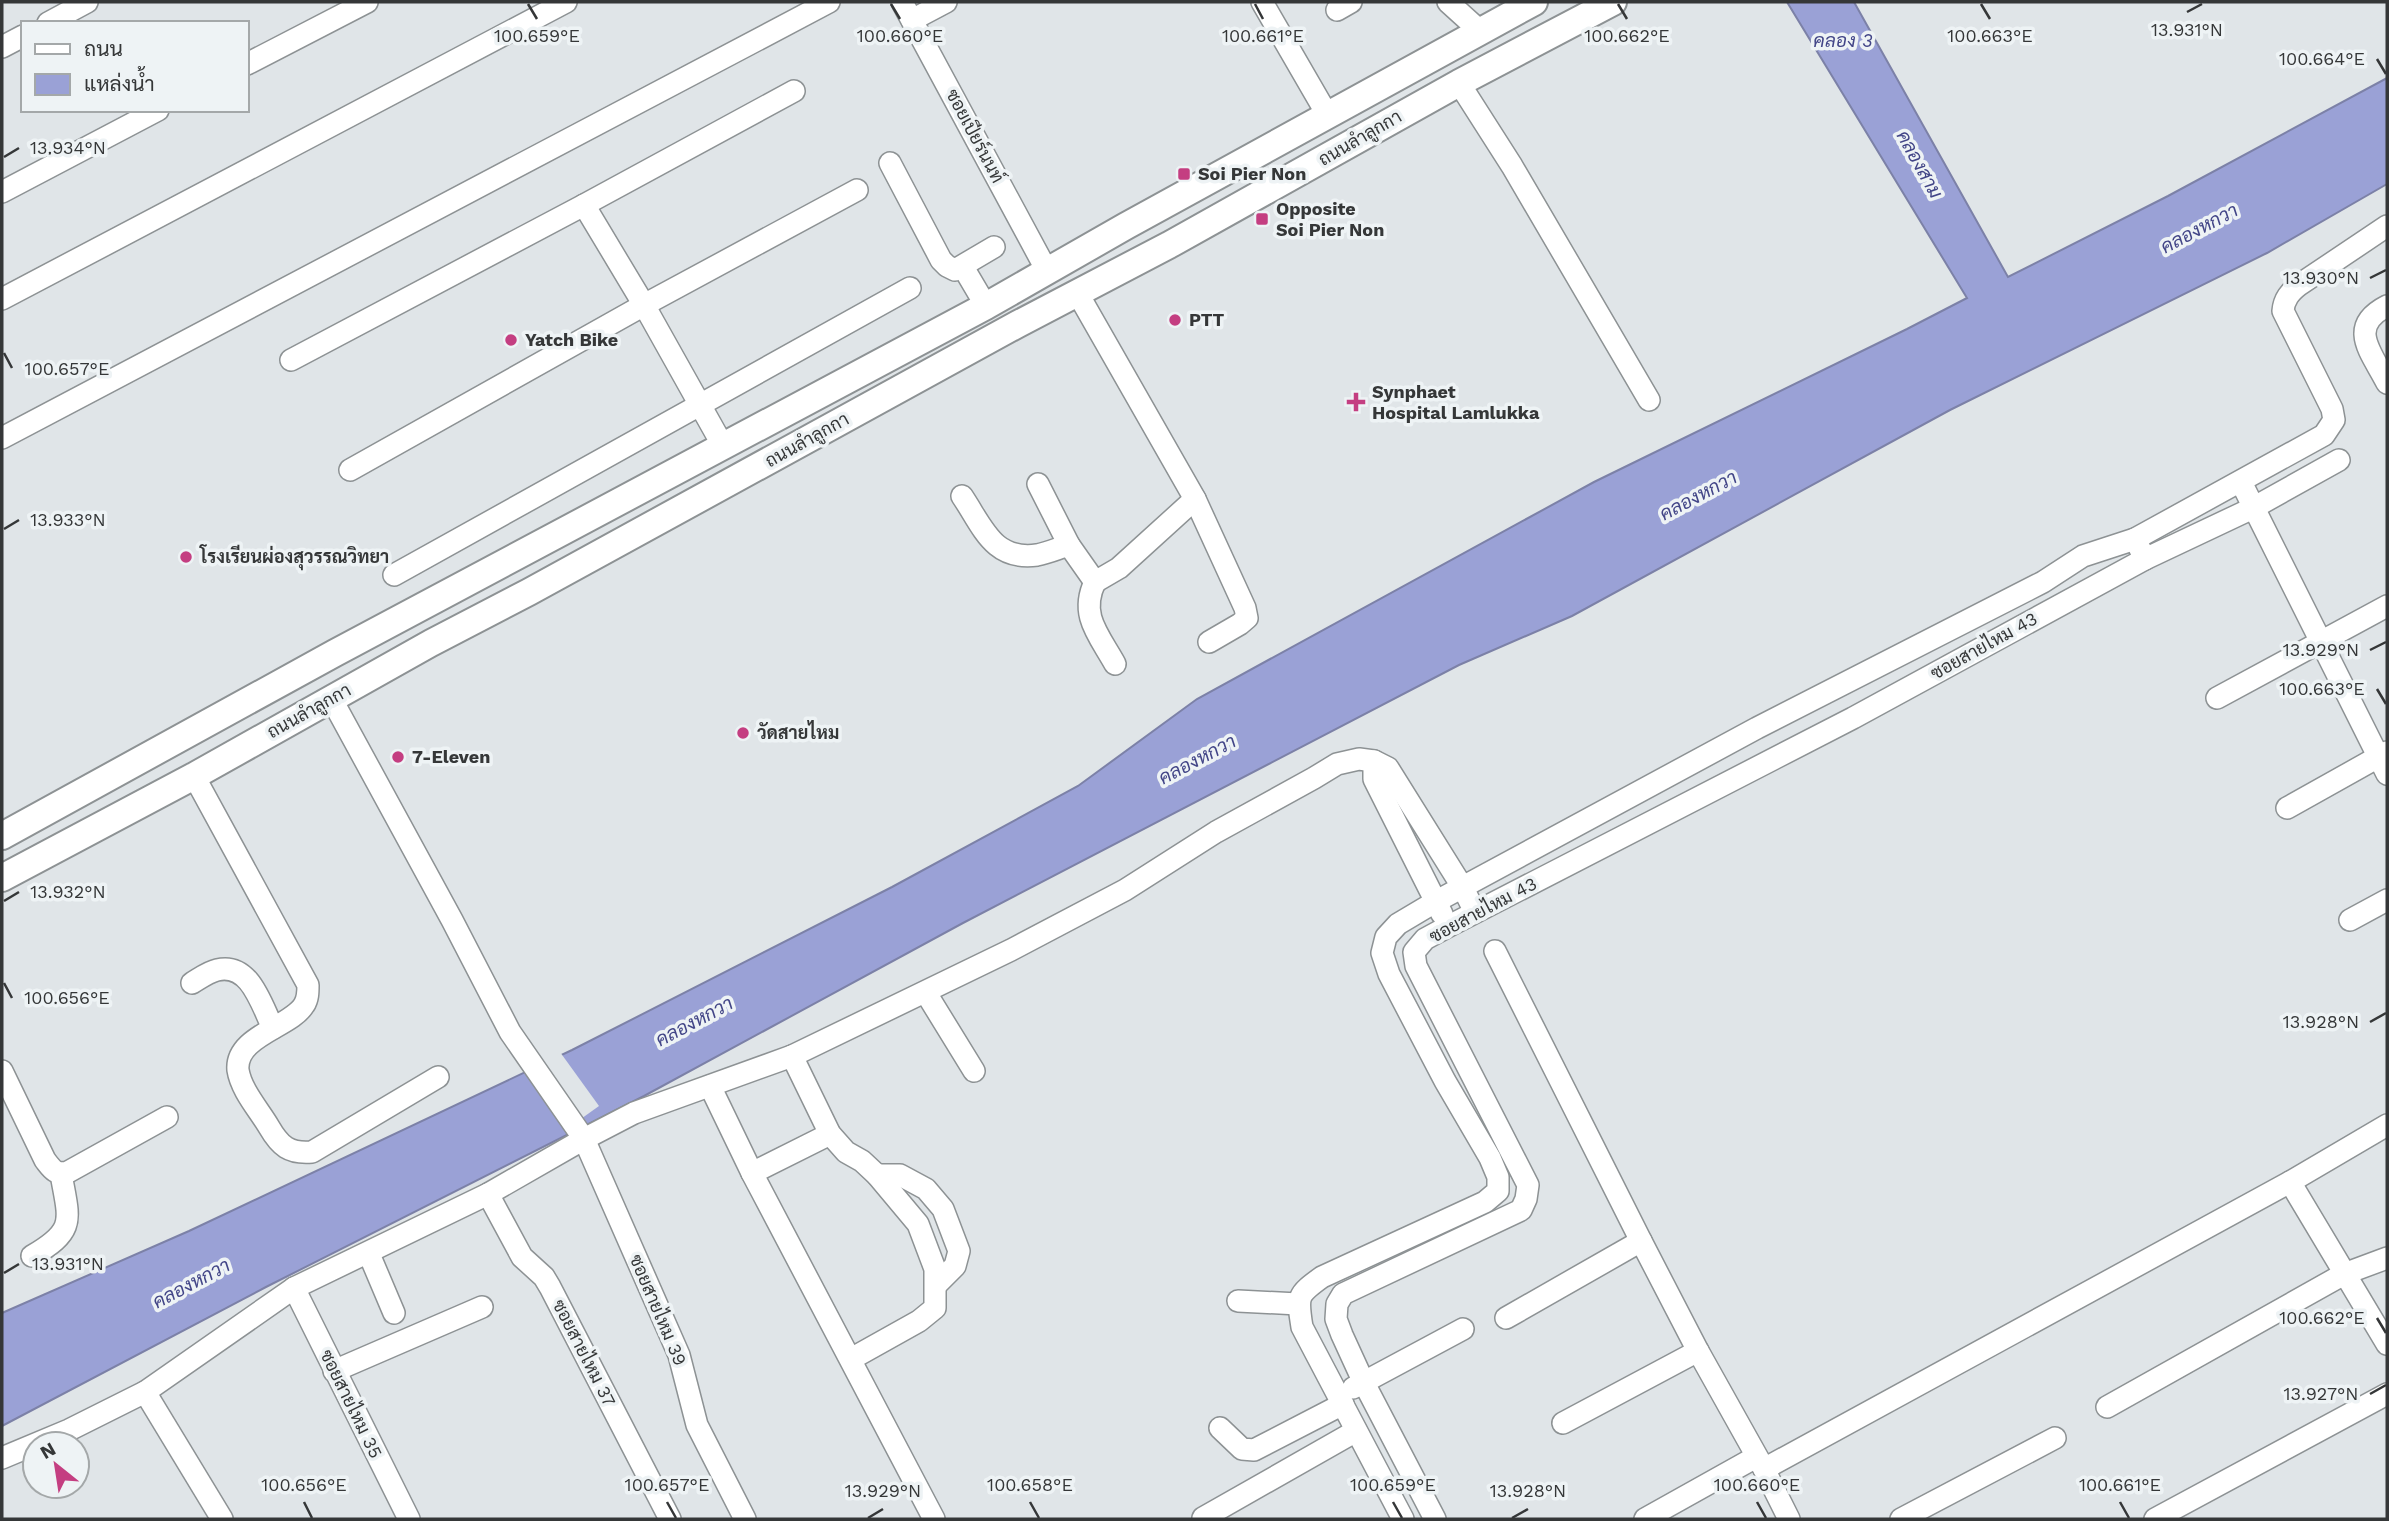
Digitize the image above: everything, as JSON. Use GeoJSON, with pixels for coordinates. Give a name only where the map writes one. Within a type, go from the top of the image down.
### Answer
{"type":"FeatureCollection","features":[{"type":"Feature","properties":{"kind":"main road","name":"ถนนลำลูกกา"},"geometry":{"type":"LineString","coordinates":[[2,836],[312,666],[986,306],[1534,2]]}},
{"type":"Feature","properties":{"kind":"main road","name":"ถนนลำลูกกา"},"geometry":{"type":"LineString","coordinates":[[2,878],[194,776],[331,698],[1612,2]]}},
{"type":"Feature","properties":{"kind":"main road"},"geometry":{"type":"LineString","coordinates":[[622,502],[642,530]]}},
{"type":"Feature","properties":{"kind":"street"},"geometry":{"type":"LineString","coordinates":[[52,21],[87,2]]}},
{"type":"Feature","properties":{"kind":"street"},"geometry":{"type":"LineString","coordinates":[[248,63],[367,2]]}},
{"type":"Feature","properties":{"kind":"street"},"geometry":{"type":"LineString","coordinates":[[2,299],[566,2]]}},
{"type":"Feature","properties":{"kind":"street"},"geometry":{"type":"LineString","coordinates":[[2,438],[829,2]]}},
{"type":"Feature","properties":{"kind":"street"},"geometry":{"type":"LineString","coordinates":[[907,11],[946,2]]}},
{"type":"Feature","properties":{"kind":"street"},"geometry":{"type":"LineString","coordinates":[[1262,2],[1328,116]]}},
{"type":"Feature","properties":{"kind":"street"},"geometry":{"type":"LineString","coordinates":[[1448,2],[1480,31]]}},
{"type":"Feature","properties":{"kind":"street","name":"ซอยเปียร์นนท์"},"geometry":{"type":"LineString","coordinates":[[907,11],[1047,271]]}},
{"type":"Feature","properties":{"kind":"street"},"geometry":{"type":"LineString","coordinates":[[2,47],[21,37]]}},
{"type":"Feature","properties":{"kind":"street"},"geometry":{"type":"LineString","coordinates":[[1459,83],[1649,400]]}},
{"type":"Feature","properties":{"kind":"street"},"geometry":{"type":"LineString","coordinates":[[291,360],[794,91]]}},
{"type":"Feature","properties":{"kind":"street"},"geometry":{"type":"LineString","coordinates":[[2,192],[154,112]]}},
{"type":"Feature","properties":{"kind":"street"},"geometry":{"type":"LineString","coordinates":[[890,163],[947,267],[955,270],[963,267],[994,247]]}},
{"type":"Feature","properties":{"kind":"street"},"geometry":{"type":"LineString","coordinates":[[350,470],[644,305],[857,190]]}},
{"type":"Feature","properties":{"kind":"street"},"geometry":{"type":"LineString","coordinates":[[584,205],[723,446]]}},
{"type":"Feature","properties":{"kind":"street"},"geometry":{"type":"LineString","coordinates":[[1403,1519],[1302,1327],[1298,1304],[1303,1291],[1322,1277],[1485,1202],[1498,1191],[1498,1177],[1389,974],[1382,953],[1386,937],[1398,924],[1435,902],[1757,728],[2042,582],[2083,556],[2135,539],[2324,435],[2333,421],[2332,409],[2283,311],[2284,304],[2289,294],[2387,226]]}},
{"type":"Feature","properties":{"kind":"street"},"geometry":{"type":"LineString","coordinates":[[963,267],[986,306]]}},
{"type":"Feature","properties":{"kind":"street"},"geometry":{"type":"LineString","coordinates":[[394,575],[910,288]]}},
{"type":"Feature","properties":{"kind":"street"},"geometry":{"type":"LineString","coordinates":[[1078,294],[1195,499],[1245,608],[1247,618],[1209,642]]}},
{"type":"Feature","properties":{"kind":"street"},"geometry":{"type":"LineString","coordinates":[[2387,306],[2373,313],[2365,325],[2364,339],[2387,383]]}},
{"type":"Feature","properties":{"kind":"street","name":"ซอยสายไหม 43"},"geometry":{"type":"LineString","coordinates":[[1435,1519],[1364,1382],[1336,1319],[1337,1304],[1343,1294],[1521,1210],[1528,1185],[1416,966],[1414,951],[1425,939],[1475,912],[1853,718],[2145,559],[2253,508],[2339,460]]}},
{"type":"Feature","properties":{"kind":"street"},"geometry":{"type":"LineString","coordinates":[[2241,482],[2320,641],[2384,761],[2287,808]]}},
{"type":"Feature","properties":{"kind":"street"},"geometry":{"type":"LineString","coordinates":[[1038,484],[1069,545],[1095,582]]}},
{"type":"Feature","properties":{"kind":"street"},"geometry":{"type":"LineString","coordinates":[[962,496],[994,544],[1003,552],[1037,555],[1069,545]]}},
{"type":"Feature","properties":{"kind":"street"},"geometry":{"type":"LineString","coordinates":[[1115,664],[1089,618],[1089,593],[1095,582],[1119,568],[1195,499]]}},
{"type":"Feature","properties":{"kind":"street"},"geometry":{"type":"LineString","coordinates":[[2135,539],[2145,559]]}},
{"type":"Feature","properties":{"kind":"street"},"geometry":{"type":"LineString","coordinates":[[2217,698],[2387,606]]}},
{"type":"Feature","properties":{"kind":"street","name":"ซอยสายไหม 39"},"geometry":{"type":"LineString","coordinates":[[331,698],[510,1031],[581,1135],[679,1355],[696,1425],[745,1519]]}},
{"type":"Feature","properties":{"kind":"street"},"geometry":{"type":"LineString","coordinates":[[2,1458],[69,1430],[145,1392],[295,1288],[488,1194],[581,1135],[792,1056],[926,993],[1125,890],[1216,832],[1337,764],[1359,759],[1374,761],[1388,768],[1463,888],[1475,912]]}},
{"type":"Feature","properties":{"kind":"street"},"geometry":{"type":"LineString","coordinates":[[1374,761],[1374,779],[1449,926]]}},
{"type":"Feature","properties":{"kind":"street"},"geometry":{"type":"LineString","coordinates":[[194,776],[308,985],[304,1007],[246,1047],[239,1058],[243,1085],[275,1137],[285,1147],[297,1153],[312,1152],[438,1077]]}},
{"type":"Feature","properties":{"kind":"street"},"geometry":{"type":"LineString","coordinates":[[2350,920],[2387,901]]}},
{"type":"Feature","properties":{"kind":"street"},"geometry":{"type":"LineString","coordinates":[[1495,951],[1640,1241],[1788,1519]]}},
{"type":"Feature","properties":{"kind":"street"},"geometry":{"type":"LineString","coordinates":[[192,983],[216,970],[234,970],[245,975],[273,1028]]}},
{"type":"Feature","properties":{"kind":"street"},"geometry":{"type":"LineString","coordinates":[[926,993],[974,1071]]}},
{"type":"Feature","properties":{"kind":"street"},"geometry":{"type":"LineString","coordinates":[[792,1056],[830,1134],[846,1152],[862,1161],[877,1175],[918,1224],[935,1269],[935,1308],[919,1321],[850,1359]]}},
{"type":"Feature","properties":{"kind":"street"},"geometry":{"type":"LineString","coordinates":[[2,1071],[45,1160],[54,1172],[61,1174],[167,1117]]}},
{"type":"Feature","properties":{"kind":"street"},"geometry":{"type":"LineString","coordinates":[[710,1086],[751,1173],[934,1519]]}},
{"type":"Feature","properties":{"kind":"street"},"geometry":{"type":"LineString","coordinates":[[1645,1519],[1760,1463],[2290,1182],[2387,1125]]}},
{"type":"Feature","properties":{"kind":"street"},"geometry":{"type":"LineString","coordinates":[[751,1173],[830,1134]]}},
{"type":"Feature","properties":{"kind":"street"},"geometry":{"type":"LineString","coordinates":[[32,1256],[55,1242],[68,1225],[61,1174]]}},
{"type":"Feature","properties":{"kind":"street"},"geometry":{"type":"LineString","coordinates":[[877,1175],[900,1175],[926,1189],[943,1209],[959,1251],[955,1266],[937,1284]]}},
{"type":"Feature","properties":{"kind":"street"},"geometry":{"type":"LineString","coordinates":[[2290,1182],[2387,1344]]}},
{"type":"Feature","properties":{"kind":"street","name":"ซอยสายไหม 37"},"geometry":{"type":"LineString","coordinates":[[488,1194],[522,1257],[544,1277],[550,1287],[670,1519]]}},
{"type":"Feature","properties":{"kind":"street"},"geometry":{"type":"LineString","coordinates":[[1506,1318],[1640,1241]]}},
{"type":"Feature","properties":{"kind":"street"},"geometry":{"type":"LineString","coordinates":[[369,1254],[394,1312]]}},
{"type":"Feature","properties":{"kind":"street"},"geometry":{"type":"LineString","coordinates":[[2107,1407],[2344,1275],[2387,1258]]}},
{"type":"Feature","properties":{"kind":"street","name":"ซอยสายไหม 35"},"geometry":{"type":"LineString","coordinates":[[295,1288],[409,1519]]}},
{"type":"Feature","properties":{"kind":"street"},"geometry":{"type":"LineString","coordinates":[[1238,1301],[1298,1304]]}},
{"type":"Feature","properties":{"kind":"street"},"geometry":{"type":"LineString","coordinates":[[334,1371],[482,1307]]}},
{"type":"Feature","properties":{"kind":"street"},"geometry":{"type":"LineString","coordinates":[[1220,1428],[1242,1449],[1254,1450],[1341,1400],[1364,1382],[1463,1329]]}},
{"type":"Feature","properties":{"kind":"street"},"geometry":{"type":"LineString","coordinates":[[1563,1423],[1698,1351]]}},
{"type":"Feature","properties":{"kind":"street"},"geometry":{"type":"LineString","coordinates":[[145,1392],[222,1519]]}},
{"type":"Feature","properties":{"kind":"street"},"geometry":{"type":"LineString","coordinates":[[2155,1519],[2387,1394]]}},
{"type":"Feature","properties":{"kind":"street"},"geometry":{"type":"LineString","coordinates":[[1203,1518],[1356,1431]]}},
{"type":"Feature","properties":{"kind":"street"},"geometry":{"type":"LineString","coordinates":[[1901,1519],[2055,1438]]}},
{"type":"Feature","properties":{"kind":"water"},"geometry":{"type":"Polygon","coordinates":[[[1787,2],[1854,2],[2008,277],[2168,196],[2387,78],[2387,184],[2267,253],[1950,410],[1572,616],[1459,665],[963,923],[644,1096],[266,1287],[2,1426],[2,1313],[189,1231],[572,1050],[892,887],[1078,786],[1197,699],[1594,482],[1967,298],[1787,2]]]}},
{"type":"Feature","properties":{"kind":"pier"},"geometry":{"type":"Polygon","coordinates":[[[560,1052],[599,1106],[578,1121],[537,1063],[560,1052]]]}},
{"type":"Feature","properties":{"kind":"place","name":"Soi Pier Non"},"geometry":{"type":"Point","coordinates":[1184,174]}},
{"type":"Feature","properties":{"kind":"place","name":"Opposite Soi Pier Non"},"geometry":{"type":"Point","coordinates":[1262,219]}},
{"type":"Feature","properties":{"kind":"place","name":"PTT"},"geometry":{"type":"Point","coordinates":[1175,320]}},
{"type":"Feature","properties":{"kind":"place","name":"Yatch Bike"},"geometry":{"type":"Point","coordinates":[511,340]}},
{"type":"Feature","properties":{"kind":"place","name":"Synphaet Hospital Lamlukka"},"geometry":{"type":"Point","coordinates":[1356,402]}},
{"type":"Feature","properties":{"kind":"place","name":"โรงเรียนผ่องสุวรรณวิทยา"},"geometry":{"type":"Point","coordinates":[186,557]}},
{"type":"Feature","properties":{"kind":"place","name":"วัดสายไหม"},"geometry":{"type":"Point","coordinates":[743,733]}},
{"type":"Feature","properties":{"kind":"place","name":"7-Eleven"},"geometry":{"type":"Point","coordinates":[398,757]}},
{"type":"Feature","properties":{"kind":"water label","name":"คลอง 3"},"geometry":{"type":"Point","coordinates":[1843,40]}},
{"type":"Feature","properties":{"kind":"water label","name":"คลองสาม"},"geometry":{"type":"Point","coordinates":[1920,164]}},
{"type":"Feature","properties":{"kind":"water label","name":"คลองหกวา"},"geometry":{"type":"Point","coordinates":[2199,228]}},
{"type":"Feature","properties":{"kind":"water label","name":"คลองหกวา"},"geometry":{"type":"Point","coordinates":[1698,495]}},
{"type":"Feature","properties":{"kind":"water label","name":"คลองหกวา"},"geometry":{"type":"Point","coordinates":[1197,759]}},
{"type":"Feature","properties":{"kind":"water label","name":"คลองหกวา"},"geometry":{"type":"Point","coordinates":[694,1021]}},
{"type":"Feature","properties":{"kind":"water label","name":"คลองหกวา"},"geometry":{"type":"Point","coordinates":[191,1283]}}]}
